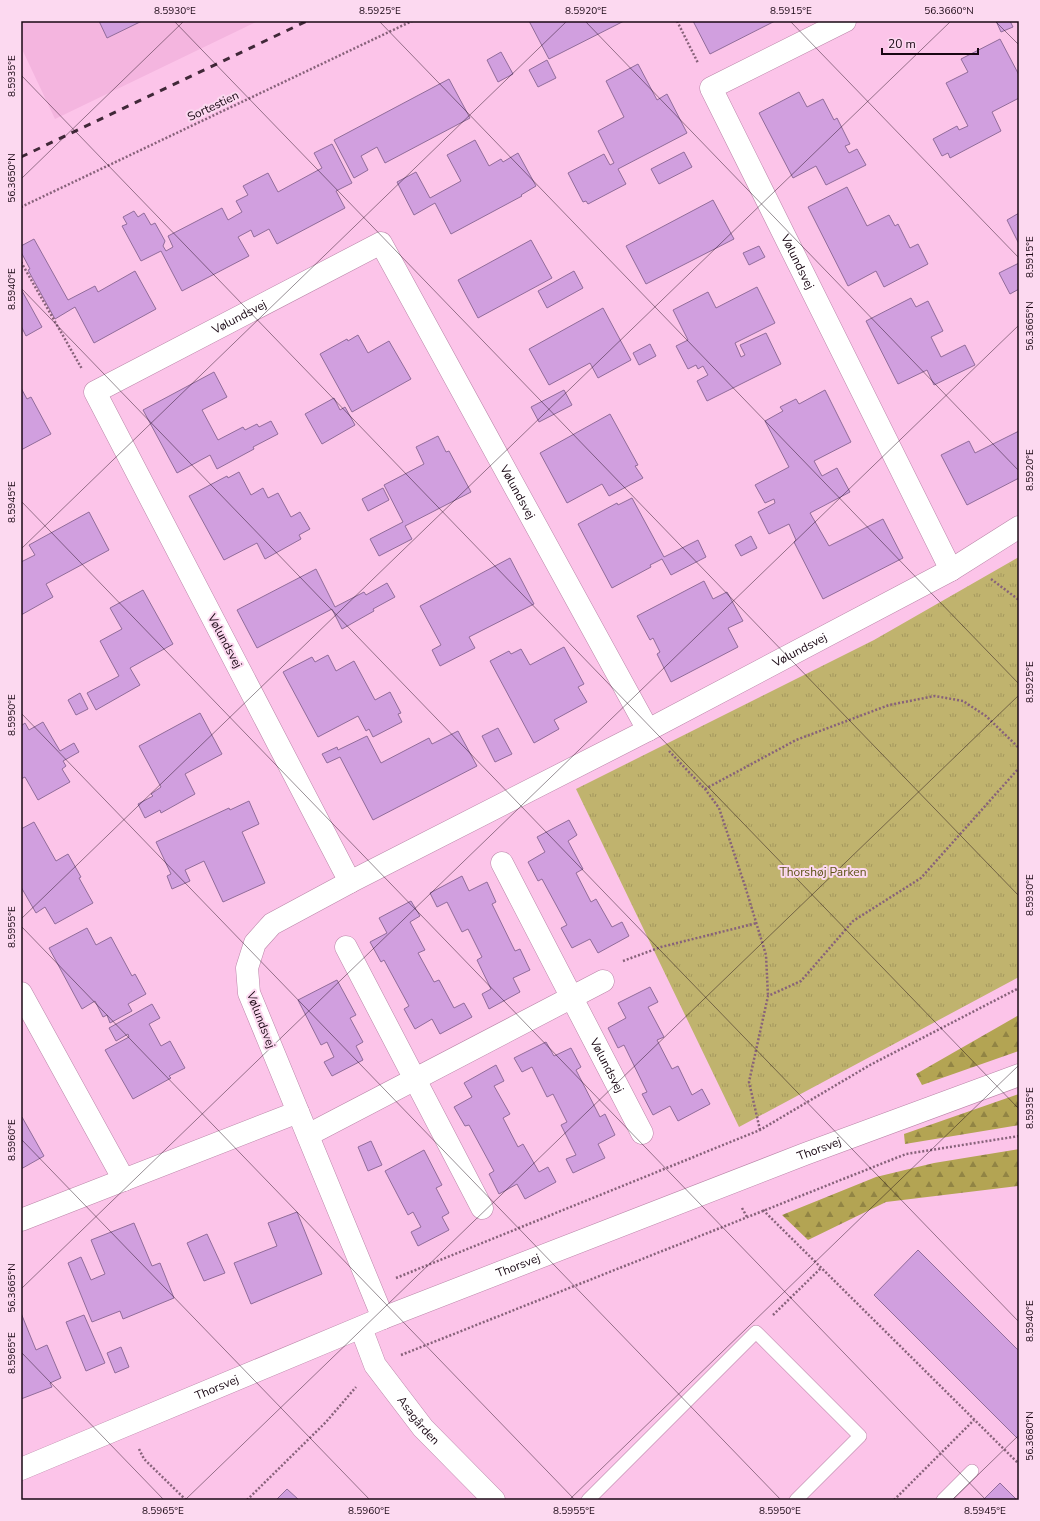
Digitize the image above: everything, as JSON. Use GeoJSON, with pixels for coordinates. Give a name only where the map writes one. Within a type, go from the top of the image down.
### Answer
{"type":"FeatureCollection","features":[{"type":"Feature","properties":{"kind":"street"},"geometry":{"type":"LineString","coordinates":[[711,88],[845,21]]}},
{"type":"Feature","properties":{"kind":"street","name":"Vølundsvej"},"geometry":{"type":"LineString","coordinates":[[711,88],[959,565]]}},
{"type":"Feature","properties":{"kind":"street","name":"Vølundsvej"},"geometry":{"type":"LineString","coordinates":[[350,882],[95,392],[381,243],[648,730]]}},
{"type":"Feature","properties":{"kind":"street","name":"Vølundsvej"},"geometry":{"type":"LineString","coordinates":[[383,1318],[372,1288],[249,993],[247,968],[255,943],[272,924],[350,882],[648,730],[959,565],[1019,527]]}},
{"type":"Feature","properties":{"kind":"street","name":"Vølundsvej"},"geometry":{"type":"LineString","coordinates":[[502,864],[642,1133]]}},
{"type":"Feature","properties":{"kind":"street"},"geometry":{"type":"LineString","coordinates":[[346,947],[482,1208]]}},
{"type":"Feature","properties":{"kind":"street"},"geometry":{"type":"LineString","coordinates":[[308,1135],[603,981]]}},
{"type":"Feature","properties":{"kind":"street"},"geometry":{"type":"LineString","coordinates":[[21,993],[124,1180]]}},
{"type":"Feature","properties":{"kind":"street","name":"Thorsvej"},"geometry":{"type":"LineString","coordinates":[[21,1469],[383,1318],[805,1154],[1019,1075]]}},
{"type":"Feature","properties":{"kind":"street"},"geometry":{"type":"LineString","coordinates":[[21,1220],[298,1112]]}},
{"type":"Feature","properties":{"kind":"street","name":"Asagården"},"geometry":{"type":"LineString","coordinates":[[361,1328],[375,1365],[423,1428],[494,1500]]}},
{"type":"Feature","properties":{"kind":"lane"},"geometry":{"type":"LineString","coordinates":[[588,1500],[756,1332],[860,1436],[796,1500]]}},
{"type":"Feature","properties":{"kind":"lane"},"geometry":{"type":"LineString","coordinates":[[943,1500],[972,1471]]}},
{"type":"Feature","properties":{"kind":"path","name":"Sortestien"},"geometry":{"type":"LineString","coordinates":[[21,207],[412,21]]}},
{"type":"Feature","properties":{"kind":"path"},"geometry":{"type":"LineString","coordinates":[[677,21],[711,88]]}},
{"type":"Feature","properties":{"kind":"path"},"geometry":{"type":"LineString","coordinates":[[21,262],[95,392]]}},
{"type":"Feature","properties":{"kind":"path"},"geometry":{"type":"LineString","coordinates":[[959,565],[1019,600]]}},
{"type":"Feature","properties":{"kind":"path"},"geometry":{"type":"LineString","coordinates":[[705,789],[796,740],[889,705],[935,696],[963,701],[986,716],[1019,748]]}},
{"type":"Feature","properties":{"kind":"path"},"geometry":{"type":"LineString","coordinates":[[648,730],[705,789],[718,808],[766,956],[768,996],[749,1082],[760,1130]]}},
{"type":"Feature","properties":{"kind":"path"},"geometry":{"type":"LineString","coordinates":[[768,996],[801,981],[853,921],[921,878],[1019,768]]}},
{"type":"Feature","properties":{"kind":"path"},"geometry":{"type":"LineString","coordinates":[[603,981],[614,964],[661,947],[756,922]]}},
{"type":"Feature","properties":{"kind":"path"},"geometry":{"type":"LineString","coordinates":[[372,1288],[760,1130],[870,1065],[1019,988]]}},
{"type":"Feature","properties":{"kind":"path"},"geometry":{"type":"LineString","coordinates":[[247,1500],[326,1422],[375,1365],[906,1154],[1019,1136]]}},
{"type":"Feature","properties":{"kind":"path"},"geometry":{"type":"LineString","coordinates":[[763,1210],[1019,1464]]}},
{"type":"Feature","properties":{"kind":"path"},"geometry":{"type":"LineString","coordinates":[[756,1332],[821,1268]]}},
{"type":"Feature","properties":{"kind":"path"},"geometry":{"type":"LineString","coordinates":[[894,1500],[974,1420]]}},
{"type":"Feature","properties":{"kind":"path"},"geometry":{"type":"LineString","coordinates":[[127,1425],[144,1459],[186,1500]]}},
{"type":"Feature","properties":{"kind":"shaded area"},"geometry":{"type":"Polygon","coordinates":[[[21,21],[258,21],[55,119],[21,47],[21,21]]]}},
{"type":"Feature","properties":{"kind":"green space","name":"Thorshøj Parken"},"geometry":{"type":"Polygon","coordinates":[[[1019,557],[1019,977],[739,1127],[576,789],[874,640],[1019,557]]]}},
{"type":"Feature","properties":{"kind":"green space"},"geometry":{"type":"Polygon","coordinates":[[[1019,1015],[1019,1051],[922,1085],[916,1074],[1019,1015]]]}},
{"type":"Feature","properties":{"kind":"green space"},"geometry":{"type":"Polygon","coordinates":[[[1019,1094],[1019,1125],[905,1144],[904,1134],[1019,1094]]]}},
{"type":"Feature","properties":{"kind":"green space"},"geometry":{"type":"Polygon","coordinates":[[[1019,1149],[1019,1186],[886,1202],[808,1240],[782,1215],[876,1177],[934,1163],[1019,1149]]]}},
{"type":"Feature","properties":{"kind":"building"},"geometry":{"type":"Polygon","coordinates":[[[99,21],[142,21],[107,38],[99,21]]]}},
{"type":"Feature","properties":{"kind":"building"},"geometry":{"type":"Polygon","coordinates":[[[529,21],[624,21],[549,59],[529,21]]]}},
{"type":"Feature","properties":{"kind":"building"},"geometry":{"type":"Polygon","coordinates":[[[693,21],[775,21],[710,54],[693,21]]]}},
{"type":"Feature","properties":{"kind":"building"},"geometry":{"type":"Polygon","coordinates":[[[996,21],[1010,21],[1013,27],[1001,32],[996,21]]]}},
{"type":"Feature","properties":{"kind":"building"},"geometry":{"type":"Polygon","coordinates":[[[1000,39],[1019,75],[1019,98],[992,112],[1001,131],[950,158],[948,153],[942,156],[933,139],[957,126],[959,130],[968,126],[946,83],[968,72],[961,59],[1000,39]]]}},
{"type":"Feature","properties":{"kind":"building"},"geometry":{"type":"Polygon","coordinates":[[[501,52],[513,74],[498,82],[487,60],[501,52]]]}},
{"type":"Feature","properties":{"kind":"building"},"geometry":{"type":"Polygon","coordinates":[[[547,60],[556,78],[538,87],[529,70],[547,60]]]}},
{"type":"Feature","properties":{"kind":"building"},"geometry":{"type":"Polygon","coordinates":[[[638,64],[657,100],[667,94],[687,133],[618,169],[626,184],[588,204],[586,201],[583,202],[568,173],[604,154],[610,165],[614,163],[598,131],[624,117],[606,81],[638,64]]]}},
{"type":"Feature","properties":{"kind":"building"},"geometry":{"type":"Polygon","coordinates":[[[449,79],[470,118],[385,163],[377,147],[361,156],[368,170],[354,178],[334,140],[449,79]]]}},
{"type":"Feature","properties":{"kind":"building"},"geometry":{"type":"Polygon","coordinates":[[[799,92],[807,107],[823,99],[834,120],[837,118],[850,144],[845,146],[849,153],[857,149],[866,165],[826,185],[816,166],[793,178],[759,113],[799,92]]]}},
{"type":"Feature","properties":{"kind":"building"},"geometry":{"type":"Polygon","coordinates":[[[475,140],[489,166],[501,159],[503,162],[518,153],[536,186],[521,195],[522,196],[451,234],[435,203],[414,215],[397,182],[416,172],[430,198],[461,181],[447,155],[475,140]]]}},
{"type":"Feature","properties":{"kind":"building"},"geometry":{"type":"Polygon","coordinates":[[[332,144],[352,183],[336,191],[345,208],[277,244],[269,229],[254,237],[251,230],[238,237],[249,256],[182,291],[161,251],[141,261],[122,226],[127,224],[123,217],[134,211],[138,217],[144,213],[151,225],[155,223],[165,241],[163,246],[166,251],[173,247],[168,236],[222,208],[228,220],[242,212],[236,201],[248,195],[243,186],[268,173],[278,192],[322,168],[314,153],[332,144]]]}},
{"type":"Feature","properties":{"kind":"building"},"geometry":{"type":"Polygon","coordinates":[[[684,152],[692,167],[659,184],[651,169],[684,152]]]}},
{"type":"Feature","properties":{"kind":"building"},"geometry":{"type":"Polygon","coordinates":[[[847,187],[867,226],[889,215],[895,226],[898,224],[910,248],[918,244],[928,264],[884,287],[876,271],[848,286],[808,207],[847,187]]]}},
{"type":"Feature","properties":{"kind":"building"},"geometry":{"type":"Polygon","coordinates":[[[713,200],[734,239],[646,284],[626,246],[713,200]]]}},
{"type":"Feature","properties":{"kind":"building"},"geometry":{"type":"Polygon","coordinates":[[[1019,213],[1019,244],[1007,220],[1019,213]]]}},
{"type":"Feature","properties":{"kind":"building"},"geometry":{"type":"Polygon","coordinates":[[[34,239],[68,300],[95,286],[98,292],[135,271],[156,309],[94,343],[75,307],[55,319],[28,270],[30,269],[21,252],[21,246],[34,239]]]}},
{"type":"Feature","properties":{"kind":"building"},"geometry":{"type":"Polygon","coordinates":[[[531,240],[552,278],[478,318],[458,280],[531,240]]]}},
{"type":"Feature","properties":{"kind":"building"},"geometry":{"type":"Polygon","coordinates":[[[759,246],[765,257],[749,265],[743,253],[759,246]]]}},
{"type":"Feature","properties":{"kind":"building"},"geometry":{"type":"Polygon","coordinates":[[[1019,263],[1019,289],[1010,294],[999,273],[1019,263]]]}},
{"type":"Feature","properties":{"kind":"building"},"geometry":{"type":"Polygon","coordinates":[[[574,271],[583,288],[547,308],[538,291],[574,271]]]}},
{"type":"Feature","properties":{"kind":"building"},"geometry":{"type":"Polygon","coordinates":[[[757,287],[775,323],[735,343],[741,357],[745,355],[740,345],[766,333],[781,364],[707,401],[697,381],[708,375],[703,366],[698,369],[696,365],[688,369],[676,346],[688,340],[673,310],[708,292],[716,308],[757,287]]]}},
{"type":"Feature","properties":{"kind":"building"},"geometry":{"type":"Polygon","coordinates":[[[21,289],[42,327],[26,336],[21,326],[21,289]]]}},
{"type":"Feature","properties":{"kind":"building"},"geometry":{"type":"Polygon","coordinates":[[[911,298],[916,307],[928,301],[943,331],[931,337],[941,357],[965,345],[975,365],[934,385],[927,370],[898,384],[866,321],[911,298]]]}},
{"type":"Feature","properties":{"kind":"building"},"geometry":{"type":"Polygon","coordinates":[[[603,308],[631,360],[598,378],[590,363],[549,385],[529,349],[603,308]]]}},
{"type":"Feature","properties":{"kind":"building"},"geometry":{"type":"Polygon","coordinates":[[[358,335],[368,353],[389,341],[411,379],[352,412],[320,354],[347,339],[348,341],[358,335]]]}},
{"type":"Feature","properties":{"kind":"building"},"geometry":{"type":"Polygon","coordinates":[[[650,344],[656,356],[639,365],[633,353],[650,344]]]}},
{"type":"Feature","properties":{"kind":"building"},"geometry":{"type":"Polygon","coordinates":[[[214,372],[227,397],[202,410],[218,440],[243,427],[245,430],[257,424],[259,427],[271,421],[278,434],[217,469],[210,455],[177,473],[143,410],[214,372]]]}},
{"type":"Feature","properties":{"kind":"building"},"geometry":{"type":"Polygon","coordinates":[[[21,388],[27,399],[31,397],[51,434],[21,450],[21,388]]]}},
{"type":"Feature","properties":{"kind":"building"},"geometry":{"type":"Polygon","coordinates":[[[564,390],[572,405],[539,422],[531,407],[564,390]]]}},
{"type":"Feature","properties":{"kind":"building"},"geometry":{"type":"Polygon","coordinates":[[[825,390],[851,442],[814,461],[822,476],[837,468],[850,492],[810,513],[829,546],[883,519],[903,558],[823,599],[794,542],[796,540],[789,524],[769,534],[758,512],[775,503],[774,499],[765,503],[755,485],[789,467],[765,421],[783,411],[780,407],[796,399],[799,404],[825,390]]]}},
{"type":"Feature","properties":{"kind":"building"},"geometry":{"type":"Polygon","coordinates":[[[334,398],[340,410],[345,407],[355,425],[322,444],[305,414],[334,398]]]}},
{"type":"Feature","properties":{"kind":"building"},"geometry":{"type":"Polygon","coordinates":[[[610,414],[638,465],[635,466],[643,478],[609,496],[602,484],[567,503],[540,453],[610,414]]]}},
{"type":"Feature","properties":{"kind":"building"},"geometry":{"type":"Polygon","coordinates":[[[1019,431],[1019,478],[967,505],[941,455],[969,441],[975,453],[1019,431]]]}},
{"type":"Feature","properties":{"kind":"building"},"geometry":{"type":"Polygon","coordinates":[[[438,436],[446,452],[449,451],[471,492],[405,526],[412,539],[379,556],[370,539],[403,522],[384,485],[424,464],[416,447],[438,436]]]}},
{"type":"Feature","properties":{"kind":"building"},"geometry":{"type":"Polygon","coordinates":[[[239,472],[251,495],[263,488],[268,498],[278,493],[291,517],[300,512],[310,529],[299,535],[301,539],[265,559],[257,543],[224,560],[189,496],[227,476],[228,478],[239,472]]]}},
{"type":"Feature","properties":{"kind":"building"},"geometry":{"type":"Polygon","coordinates":[[[383,488],[389,500],[368,511],[362,499],[383,488]]]}},
{"type":"Feature","properties":{"kind":"building"},"geometry":{"type":"Polygon","coordinates":[[[632,498],[664,557],[698,540],[706,557],[671,575],[662,559],[650,565],[651,567],[612,588],[578,524],[617,503],[618,505],[632,498]]]}},
{"type":"Feature","properties":{"kind":"building"},"geometry":{"type":"Polygon","coordinates":[[[89,512],[109,550],[46,584],[53,597],[21,615],[21,562],[35,555],[29,545],[89,512]]]}},
{"type":"Feature","properties":{"kind":"building"},"geometry":{"type":"Polygon","coordinates":[[[751,536],[757,548],[741,556],[735,545],[751,536]]]}},
{"type":"Feature","properties":{"kind":"building"},"geometry":{"type":"Polygon","coordinates":[[[510,558],[534,604],[469,637],[475,648],[440,666],[432,650],[441,645],[420,606],[510,558]]]}},
{"type":"Feature","properties":{"kind":"building"},"geometry":{"type":"Polygon","coordinates":[[[316,569],[335,607],[364,592],[366,595],[387,583],[395,597],[342,629],[332,609],[257,648],[237,610],[316,569]]]}},
{"type":"Feature","properties":{"kind":"building"},"geometry":{"type":"Polygon","coordinates":[[[704,581],[713,599],[727,592],[743,621],[728,628],[738,647],[671,682],[657,654],[660,652],[653,638],[650,640],[637,616],[704,581]]]}},
{"type":"Feature","properties":{"kind":"building"},"geometry":{"type":"Polygon","coordinates":[[[143,590],[173,644],[130,668],[140,685],[96,710],[87,693],[119,676],[100,641],[122,629],[110,608],[143,590]]]}},
{"type":"Feature","properties":{"kind":"building"},"geometry":{"type":"Polygon","coordinates":[[[564,647],[584,684],[578,687],[587,702],[554,720],[559,729],[534,743],[490,661],[509,651],[511,654],[521,649],[530,665],[564,647]]]}},
{"type":"Feature","properties":{"kind":"building"},"geometry":{"type":"Polygon","coordinates":[[[328,655],[336,671],[354,661],[375,700],[390,692],[401,713],[398,714],[402,722],[373,737],[369,729],[366,731],[358,716],[318,737],[283,672],[312,657],[315,662],[328,655]]]}},
{"type":"Feature","properties":{"kind":"building"},"geometry":{"type":"Polygon","coordinates":[[[80,693],[88,709],[76,715],[68,700],[80,693]]]}},
{"type":"Feature","properties":{"kind":"building"},"geometry":{"type":"Polygon","coordinates":[[[200,713],[222,754],[185,774],[195,794],[161,813],[160,810],[145,818],[138,804],[153,796],[151,794],[161,787],[139,746],[200,713]]]}},
{"type":"Feature","properties":{"kind":"building"},"geometry":{"type":"Polygon","coordinates":[[[43,722],[60,751],[74,743],[79,752],[63,761],[66,766],[62,769],[70,782],[38,800],[25,777],[21,779],[21,726],[25,723],[29,730],[43,722]]]}},
{"type":"Feature","properties":{"kind":"building"},"geometry":{"type":"Polygon","coordinates":[[[498,728],[512,754],[495,762],[482,736],[498,728]]]}},
{"type":"Feature","properties":{"kind":"building"},"geometry":{"type":"Polygon","coordinates":[[[458,731],[477,766],[373,820],[340,757],[327,763],[322,754],[337,747],[338,750],[367,736],[381,763],[429,738],[432,744],[458,731]]]}},
{"type":"Feature","properties":{"kind":"building"},"geometry":{"type":"Polygon","coordinates":[[[249,801],[259,824],[242,832],[265,883],[223,902],[204,861],[185,870],[190,881],[172,889],[167,876],[171,874],[156,842],[229,808],[230,810],[249,801]]]}},
{"type":"Feature","properties":{"kind":"building"},"geometry":{"type":"Polygon","coordinates":[[[569,820],[577,835],[568,841],[583,869],[576,873],[591,902],[596,899],[612,927],[622,922],[629,936],[598,953],[590,939],[572,948],[561,928],[567,925],[542,879],[538,881],[528,862],[545,852],[537,837],[569,820]]]}},
{"type":"Feature","properties":{"kind":"building"},"geometry":{"type":"Polygon","coordinates":[[[34,822],[56,861],[68,854],[93,903],[55,924],[45,907],[36,913],[21,887],[21,829],[34,822]]]}},
{"type":"Feature","properties":{"kind":"building"},"geometry":{"type":"Polygon","coordinates":[[[462,876],[469,891],[487,882],[496,902],[492,904],[515,951],[520,949],[530,970],[513,978],[520,992],[489,1009],[482,994],[491,989],[477,960],[482,957],[468,929],[462,932],[447,902],[437,907],[430,893],[462,876]]]}},
{"type":"Feature","properties":{"kind":"building"},"geometry":{"type":"Polygon","coordinates":[[[411,901],[420,916],[410,922],[425,950],[418,953],[434,982],[439,980],[454,1008],[464,1003],[472,1017],[440,1034],[432,1019],[415,1029],[404,1009],[409,1006],[384,960],[381,962],[370,942],[387,933],[379,918],[411,901]]]}},
{"type":"Feature","properties":{"kind":"building"},"geometry":{"type":"Polygon","coordinates":[[[87,928],[96,945],[111,937],[132,976],[135,974],[146,994],[128,1004],[132,1011],[110,1023],[107,1015],[103,1017],[95,1001],[82,1009],[49,948],[87,928]]]}},
{"type":"Feature","properties":{"kind":"building"},"geometry":{"type":"Polygon","coordinates":[[[337,980],[356,1015],[350,1018],[363,1042],[356,1046],[363,1060],[332,1076],[324,1062],[334,1057],[327,1042],[321,1045],[298,1000],[337,980]]]}},
{"type":"Feature","properties":{"kind":"building"},"geometry":{"type":"Polygon","coordinates":[[[650,987],[658,1002],[648,1007],[664,1037],[657,1040],[672,1069],[678,1066],[692,1095],[702,1089],[710,1104],[678,1121],[670,1106],[653,1115],[642,1094],[647,1092],[624,1045],[618,1048],[608,1028],[626,1018],[618,1003],[650,987]]]}},
{"type":"Feature","properties":{"kind":"building"},"geometry":{"type":"Polygon","coordinates":[[[152,1004],[160,1018],[149,1024],[161,1046],[170,1041],[185,1068],[169,1076],[171,1078],[133,1099],[105,1050],[129,1037],[128,1034],[116,1041],[109,1028],[152,1004]]]}},
{"type":"Feature","properties":{"kind":"building"},"geometry":{"type":"Polygon","coordinates":[[[546,1042],[554,1056],[571,1048],[581,1067],[576,1070],[600,1117],[605,1114],[615,1135],[598,1144],[605,1158],[573,1173],[566,1159],[576,1155],[561,1125],[567,1122],[553,1094],[547,1097],[532,1067],[522,1072],[514,1058],[546,1042]]]}},
{"type":"Feature","properties":{"kind":"building"},"geometry":{"type":"Polygon","coordinates":[[[496,1065],[504,1081],[494,1086],[510,1114],[503,1118],[518,1147],[523,1144],[539,1172],[548,1167],[556,1182],[525,1199],[517,1184],[499,1194],[489,1174],[494,1171],[469,1125],[465,1126],[454,1107],[472,1097],[464,1083],[496,1065]]]}},
{"type":"Feature","properties":{"kind":"building"},"geometry":{"type":"Polygon","coordinates":[[[22,1117],[44,1156],[21,1169],[21,1118],[22,1117]]]}},
{"type":"Feature","properties":{"kind":"building"},"geometry":{"type":"Polygon","coordinates":[[[371,1141],[382,1165],[368,1171],[358,1147],[371,1141]]]}},
{"type":"Feature","properties":{"kind":"building"},"geometry":{"type":"Polygon","coordinates":[[[424,1150],[442,1185],[436,1188],[449,1213],[442,1217],[449,1230],[418,1246],[411,1232],[421,1227],[413,1212],[408,1215],[385,1171],[424,1150]]]}},
{"type":"Feature","properties":{"kind":"building"},"geometry":{"type":"Polygon","coordinates":[[[297,1212],[322,1274],[251,1304],[234,1263],[277,1246],[268,1223],[297,1212]]]}},
{"type":"Feature","properties":{"kind":"building"},"geometry":{"type":"Polygon","coordinates":[[[134,1223],[152,1266],[160,1263],[174,1298],[123,1319],[120,1311],[92,1322],[68,1263],[81,1257],[91,1280],[105,1274],[91,1240],[134,1223]]]}},
{"type":"Feature","properties":{"kind":"building"},"geometry":{"type":"Polygon","coordinates":[[[207,1234],[225,1273],[204,1281],[187,1243],[207,1234]]]}},
{"type":"Feature","properties":{"kind":"building"},"geometry":{"type":"Polygon","coordinates":[[[918,1250],[1019,1351],[1019,1440],[874,1295],[918,1250]]]}},
{"type":"Feature","properties":{"kind":"building"},"geometry":{"type":"Polygon","coordinates":[[[21,1313],[36,1350],[47,1345],[61,1378],[50,1383],[52,1387],[21,1399],[21,1313]]]}},
{"type":"Feature","properties":{"kind":"building"},"geometry":{"type":"Polygon","coordinates":[[[84,1315],[105,1363],[86,1371],[66,1322],[84,1315]]]}},
{"type":"Feature","properties":{"kind":"building"},"geometry":{"type":"Polygon","coordinates":[[[121,1347],[129,1367],[115,1373],[107,1353],[121,1347]]]}},
{"type":"Feature","properties":{"kind":"building"},"geometry":{"type":"Polygon","coordinates":[[[1000,1483],[1017,1500],[983,1500],[1000,1483]]]}},
{"type":"Feature","properties":{"kind":"building"},"geometry":{"type":"Polygon","coordinates":[[[287,1489],[299,1500],[276,1500],[287,1489]]]}},
{"type":"Feature","properties":{"kind":"railway"},"geometry":{"type":"LineString","coordinates":[[21,157],[307,21]]}}]}
